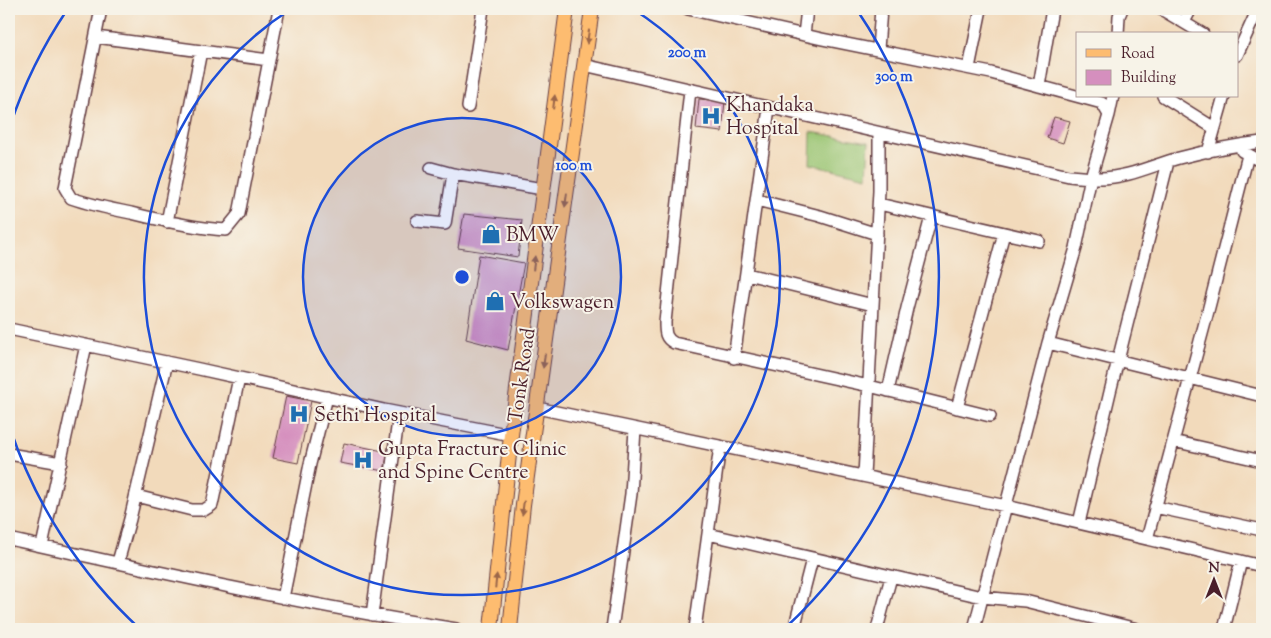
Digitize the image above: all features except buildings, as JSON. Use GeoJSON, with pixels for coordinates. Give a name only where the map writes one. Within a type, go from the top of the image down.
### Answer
{"type":"FeatureCollection","features":[{"type":"Feature","properties":{"kind":"main road","name":"Tonk Road"},"geometry":{"type":"LineString","coordinates":[[491,629],[511,435],[567,9]]}},
{"type":"Feature","properties":{"kind":"main road","name":"Tonk Road"},"geometry":{"type":"LineString","coordinates":[[510,629],[523,506],[592,9]]}},
{"type":"Feature","properties":{"kind":"street"},"geometry":{"type":"LineString","coordinates":[[101,9],[65,188],[71,198],[88,204],[205,229],[226,230],[239,214],[278,9]]}},
{"type":"Feature","properties":{"kind":"street"},"geometry":{"type":"LineString","coordinates":[[468,107],[483,9]]}},
{"type":"Feature","properties":{"kind":"street"},"geometry":{"type":"LineString","coordinates":[[688,9],[721,13],[804,35],[969,68],[1076,96]]}},
{"type":"Feature","properties":{"kind":"street"},"geometry":{"type":"LineString","coordinates":[[804,35],[807,9]]}},
{"type":"Feature","properties":{"kind":"street"},"geometry":{"type":"LineString","coordinates":[[878,49],[881,9]]}},
{"type":"Feature","properties":{"kind":"street"},"geometry":{"type":"LineString","coordinates":[[969,68],[981,9]]}},
{"type":"Feature","properties":{"kind":"street"},"geometry":{"type":"LineString","coordinates":[[1038,86],[1052,9]]}},
{"type":"Feature","properties":{"kind":"street"},"geometry":{"type":"LineString","coordinates":[[1118,32],[1119,16],[1122,9]]}},
{"type":"Feature","properties":{"kind":"street"},"geometry":{"type":"LineString","coordinates":[[1161,9],[1200,32]]}},
{"type":"Feature","properties":{"kind":"street"},"geometry":{"type":"LineString","coordinates":[[1184,22],[1191,9]]}},
{"type":"Feature","properties":{"kind":"street"},"geometry":{"type":"LineString","coordinates":[[1238,53],[1258,9]]}},
{"type":"Feature","properties":{"kind":"street"},"geometry":{"type":"LineString","coordinates":[[96,37],[269,60]]}},
{"type":"Feature","properties":{"kind":"street"},"geometry":{"type":"LineString","coordinates":[[168,222],[201,52]]}},
{"type":"Feature","properties":{"kind":"street"},"geometry":{"type":"LineString","coordinates":[[584,65],[1069,176],[1100,178],[1123,175],[1233,146],[1262,142]]}},
{"type":"Feature","properties":{"kind":"street"},"geometry":{"type":"LineString","coordinates":[[690,90],[679,182],[665,334],[668,340],[734,358],[869,386],[990,416]]}},
{"type":"Feature","properties":{"kind":"street"},"geometry":{"type":"LineString","coordinates":[[1083,98],[1102,103],[1109,115]]}},
{"type":"Feature","properties":{"kind":"street"},"geometry":{"type":"LineString","coordinates":[[974,629],[1048,343],[1076,248],[1090,177],[1113,98]]}},
{"type":"Feature","properties":{"kind":"street"},"geometry":{"type":"LineString","coordinates":[[1166,98],[1214,128]]}},
{"type":"Feature","properties":{"kind":"street"},"geometry":{"type":"LineString","coordinates":[[1208,152],[1223,98]]}},
{"type":"Feature","properties":{"kind":"street"},"geometry":{"type":"LineString","coordinates":[[734,358],[769,108]]}},
{"type":"Feature","properties":{"kind":"street"},"geometry":{"type":"LineString","coordinates":[[864,476],[878,234],[878,133]]}},
{"type":"Feature","properties":{"kind":"street"},"geometry":{"type":"LineString","coordinates":[[1233,146],[1262,162]]}},
{"type":"Feature","properties":{"kind":"street"},"geometry":{"type":"LineString","coordinates":[[1147,539],[1248,155]]}},
{"type":"Feature","properties":{"kind":"street"},"geometry":{"type":"LineString","coordinates":[[1079,523],[1168,162]]}},
{"type":"Feature","properties":{"kind":"street"},"geometry":{"type":"LineString","coordinates":[[431,168],[453,174],[543,189]]}},
{"type":"Feature","properties":{"kind":"street"},"geometry":{"type":"LineString","coordinates":[[417,221],[446,224],[453,174]]}},
{"type":"Feature","properties":{"kind":"street"},"geometry":{"type":"LineString","coordinates":[[757,200],[820,216],[878,234]]}},
{"type":"Feature","properties":{"kind":"street"},"geometry":{"type":"LineString","coordinates":[[879,204],[1039,242]]}},
{"type":"Feature","properties":{"kind":"street"},"geometry":{"type":"LineString","coordinates":[[888,391],[931,217]]}},
{"type":"Feature","properties":{"kind":"street"},"geometry":{"type":"LineString","coordinates":[[957,408],[1004,233]]}},
{"type":"Feature","properties":{"kind":"street"},"geometry":{"type":"LineString","coordinates":[[747,274],[873,305]]}},
{"type":"Feature","properties":{"kind":"street"},"geometry":{"type":"LineString","coordinates":[[9,329],[398,413],[511,435]]}},
{"type":"Feature","properties":{"kind":"street"},"geometry":{"type":"LineString","coordinates":[[1048,343],[1261,396],[1262,384]]}},
{"type":"Feature","properties":{"kind":"street"},"geometry":{"type":"LineString","coordinates":[[42,546],[86,345]]}},
{"type":"Feature","properties":{"kind":"street"},"geometry":{"type":"LineString","coordinates":[[118,562],[136,496],[166,362]]}},
{"type":"Feature","properties":{"kind":"street"},"geometry":{"type":"LineString","coordinates":[[136,496],[192,510],[204,510],[212,505],[239,378]]}},
{"type":"Feature","properties":{"kind":"street"},"geometry":{"type":"LineString","coordinates":[[283,598],[310,464],[327,398]]}},
{"type":"Feature","properties":{"kind":"street"},"geometry":{"type":"LineString","coordinates":[[537,408],[1006,506],[1262,566]]}},
{"type":"Feature","properties":{"kind":"street"},"geometry":{"type":"LineString","coordinates":[[372,615],[398,413]]}},
{"type":"Feature","properties":{"kind":"street"},"geometry":{"type":"LineString","coordinates":[[612,629],[631,494],[635,429]]}},
{"type":"Feature","properties":{"kind":"street"},"geometry":{"type":"LineString","coordinates":[[1173,441],[1262,461]]}},
{"type":"Feature","properties":{"kind":"street"},"geometry":{"type":"LineString","coordinates":[[695,629],[720,446]]}},
{"type":"Feature","properties":{"kind":"street"},"geometry":{"type":"LineString","coordinates":[[9,454],[61,463]]}},
{"type":"Feature","properties":{"kind":"street"},"geometry":{"type":"LineString","coordinates":[[1155,507],[1262,530]]}},
{"type":"Feature","properties":{"kind":"street"},"geometry":{"type":"LineString","coordinates":[[708,534],[982,597],[1025,601],[1125,628],[1137,629]]}},
{"type":"Feature","properties":{"kind":"street"},"geometry":{"type":"LineString","coordinates":[[9,539],[169,575],[283,598],[456,629]]}},
{"type":"Feature","properties":{"kind":"street"},"geometry":{"type":"LineString","coordinates":[[794,629],[812,559]]}},
{"type":"Feature","properties":{"kind":"street"},"geometry":{"type":"LineString","coordinates":[[1224,629],[1241,561]]}},
{"type":"Feature","properties":{"kind":"street"},"geometry":{"type":"LineString","coordinates":[[877,629],[891,577]]}},
{"type":"Feature","properties":{"kind":"green space"},"geometry":{"type":"Polygon","coordinates":[[[811,132],[869,142],[867,177],[810,164],[811,132]]]}},
{"type":"Feature","properties":{"kind":"place","name":"Khandaka Hospital"},"geometry":{"type":"Point","coordinates":[711,116]}},
{"type":"Feature","properties":{"kind":"place","name":"BMW"},"geometry":{"type":"Point","coordinates":[491,234]}},
{"type":"Feature","properties":{"kind":"place","name":"Volkswagen"},"geometry":{"type":"Point","coordinates":[495,301]}},
{"type":"Feature","properties":{"kind":"place","name":"Sethi Hospital"},"geometry":{"type":"Point","coordinates":[299,414]}},
{"type":"Feature","properties":{"kind":"place","name":"Gupta Fracture Clinic and Spine Centre"},"geometry":{"type":"Point","coordinates":[363,460]}}]}
